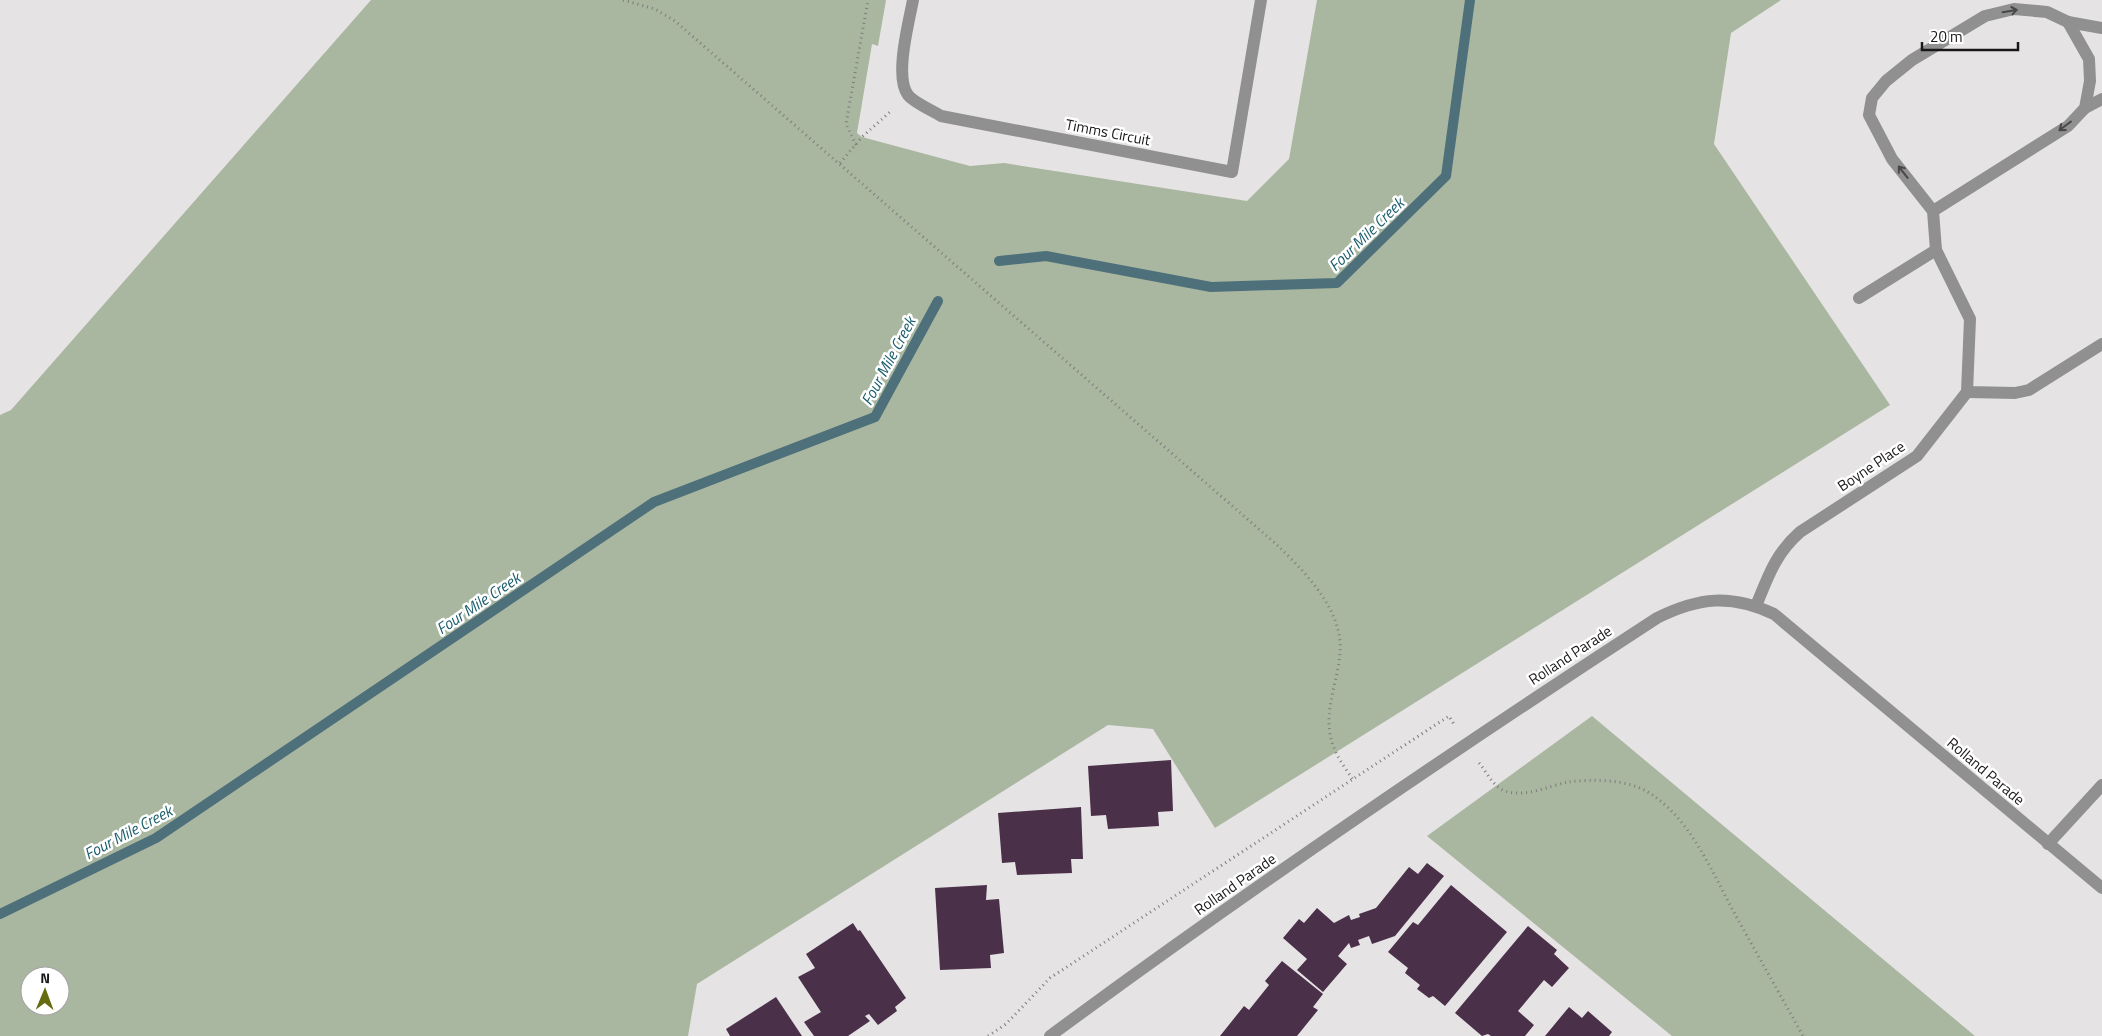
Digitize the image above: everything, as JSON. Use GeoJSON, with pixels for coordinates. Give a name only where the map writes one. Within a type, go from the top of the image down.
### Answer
{"type":"FeatureCollection","features":[{"type":"Feature","properties":{"kind":"street"},"geometry":{"type":"LineString","coordinates":[[908,95],[902,63],[913,0]]}},
{"type":"Feature","properties":{"kind":"street","name":"Timms Circuit"},"geometry":{"type":"LineString","coordinates":[[908,95],[941,116],[1232,172],[1261,0]]}},
{"type":"Feature","properties":{"kind":"street"},"geometry":{"type":"LineString","coordinates":[[2102,28],[2068,22],[2047,12],[2014,9],[1985,16],[1912,60],[1886,81],[1872,98],[1869,115],[1892,158],[1934,211],[1936,250],[1970,319],[1967,392],[2016,393],[2029,390],[2102,344]]}},
{"type":"Feature","properties":{"kind":"street"},"geometry":{"type":"LineString","coordinates":[[2068,22],[2089,59],[2090,81],[2085,108]]}},
{"type":"Feature","properties":{"kind":"street"},"geometry":{"type":"LineString","coordinates":[[1934,211],[2068,126],[2085,108],[2102,99]]}},
{"type":"Feature","properties":{"kind":"street"},"geometry":{"type":"LineString","coordinates":[[1859,298],[1936,250]]}},
{"type":"Feature","properties":{"kind":"street","name":"Boyne Place"},"geometry":{"type":"LineString","coordinates":[[1756,606],[1776,558],[1786,544],[1800,532],[1917,456],[1967,392]]}},
{"type":"Feature","properties":{"kind":"street","name":"Rolland Parade"},"geometry":{"type":"LineString","coordinates":[[1050,1036],[1126,980],[1466,742],[1657,618],[1681,606],[1701,601],[1727,600],[1756,606],[1774,614],[2102,888]]}},
{"type":"Feature","properties":{"kind":"street"},"geometry":{"type":"LineString","coordinates":[[2048,844],[2102,785]]}},
{"type":"Feature","properties":{"kind":"path"},"geometry":{"type":"LineString","coordinates":[[623,0],[655,9],[675,21],[1298,565],[1331,613],[1338,632],[1338,662],[1328,718],[1334,748],[1354,780]]}},
{"type":"Feature","properties":{"kind":"path"},"geometry":{"type":"LineString","coordinates":[[856,145],[846,124],[868,0]]}},
{"type":"Feature","properties":{"kind":"path"},"geometry":{"type":"LineString","coordinates":[[840,164],[856,145],[908,95]]}},
{"type":"Feature","properties":{"kind":"path"},"geometry":{"type":"LineString","coordinates":[[988,1036],[1006,1024],[1050,978],[1449,716],[1494,783],[1502,789],[1528,792],[1567,782],[1607,781],[1645,791],[1661,802],[1690,833],[1803,1036]]}},
{"type":"Feature","properties":{"kind":"green space"},"geometry":{"type":"Polygon","coordinates":[[[371,0],[886,0],[878,46],[872,44],[857,133],[862,137],[970,166],[1004,163],[1247,201],[1289,159],[1317,0],[1781,0],[1731,33],[1714,144],[1890,405],[1215,828],[1153,729],[1108,725],[697,984],[688,1036],[0,1036],[0,415],[11,410],[371,0]]]}},
{"type":"Feature","properties":{"kind":"green space"},"geometry":{"type":"Polygon","coordinates":[[[1592,716],[1975,1036],[1672,1036],[1427,836],[1592,716]]]}},
{"type":"Feature","properties":{"kind":"building"},"geometry":{"type":"Polygon","coordinates":[[[1171,760],[1173,811],[1158,812],[1159,826],[1108,829],[1106,815],[1091,816],[1088,766],[1171,760]]]}},
{"type":"Feature","properties":{"kind":"building"},"geometry":{"type":"Polygon","coordinates":[[[1081,807],[1083,859],[1071,859],[1072,873],[1017,875],[1015,862],[1002,863],[998,813],[1081,807]]]}},
{"type":"Feature","properties":{"kind":"building"},"geometry":{"type":"Polygon","coordinates":[[[1427,863],[1444,876],[1395,936],[1372,944],[1369,936],[1358,940],[1360,945],[1351,948],[1349,943],[1338,956],[1347,964],[1323,992],[1297,970],[1307,959],[1283,938],[1299,919],[1304,923],[1317,908],[1334,923],[1349,915],[1351,920],[1360,917],[1359,914],[1376,908],[1409,867],[1418,874],[1427,863]]]}},
{"type":"Feature","properties":{"kind":"building"},"geometry":{"type":"Polygon","coordinates":[[[987,885],[986,900],[999,899],[1004,953],[990,955],[991,968],[940,970],[935,888],[987,885]]]}},
{"type":"Feature","properties":{"kind":"building"},"geometry":{"type":"Polygon","coordinates":[[[1451,885],[1507,932],[1445,1006],[1433,996],[1429,998],[1417,989],[1420,985],[1405,973],[1408,968],[1388,952],[1413,922],[1418,925],[1451,885]]]}},
{"type":"Feature","properties":{"kind":"building"},"geometry":{"type":"Polygon","coordinates":[[[853,923],[858,931],[860,930],[906,998],[895,1007],[897,1011],[878,1025],[869,1014],[865,1016],[870,1021],[848,1036],[814,1036],[804,1022],[821,1012],[798,977],[815,968],[806,954],[853,923]]]}},
{"type":"Feature","properties":{"kind":"building"},"geometry":{"type":"Polygon","coordinates":[[[1528,926],[1557,950],[1554,954],[1569,968],[1552,987],[1544,980],[1518,1011],[1534,1025],[1525,1036],[1491,1036],[1488,1034],[1482,1036],[1455,1013],[1528,926]]]}},
{"type":"Feature","properties":{"kind":"building"},"geometry":{"type":"Polygon","coordinates":[[[1282,961],[1323,994],[1313,1007],[1318,1010],[1297,1036],[1220,1036],[1244,1006],[1249,1010],[1269,985],[1265,981],[1282,961]]]}},
{"type":"Feature","properties":{"kind":"building"},"geometry":{"type":"Polygon","coordinates":[[[776,997],[802,1036],[730,1036],[726,1029],[776,997]]]}},
{"type":"Feature","properties":{"kind":"building"},"geometry":{"type":"Polygon","coordinates":[[[1569,1007],[1582,1018],[1588,1011],[1612,1032],[1609,1036],[1545,1036],[1569,1007]]]}},
{"type":"Feature","properties":{"kind":"waterway","name":"Four Mile Creek"},"geometry":{"type":"LineString","coordinates":[[999,261],[1046,256],[1211,287],[1337,283],[1446,176],[1470,0]]}},
{"type":"Feature","properties":{"kind":"waterway","name":"Four Mile Creek"},"geometry":{"type":"LineString","coordinates":[[0,914],[156,838],[654,502],[875,417],[938,301]]}}]}
